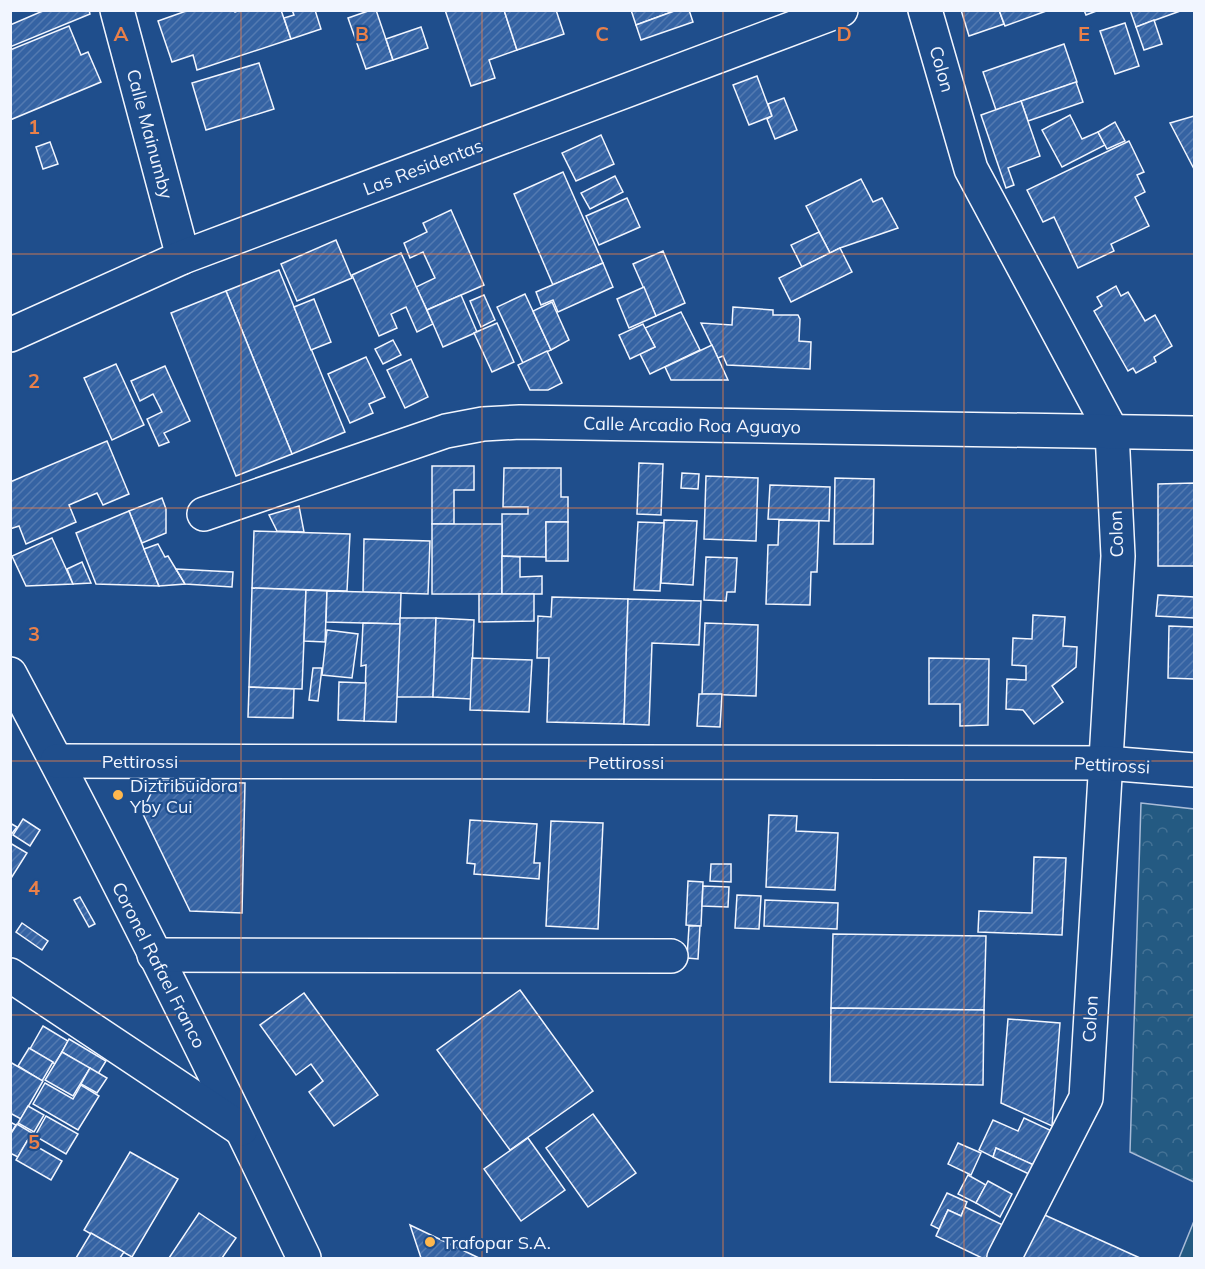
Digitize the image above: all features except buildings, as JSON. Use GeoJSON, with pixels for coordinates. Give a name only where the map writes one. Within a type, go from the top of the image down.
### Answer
{"type":"FeatureCollection","features":[{"type":"Feature","properties":{"kind":"street","name":"Calle Mainumby"},"geometry":{"type":"LineString","coordinates":[[117,10],[183,256]]}},
{"type":"Feature","properties":{"kind":"street","name":"Las Residentas"},"geometry":{"type":"LineString","coordinates":[[10,335],[183,256],[841,10]]}},
{"type":"Feature","properties":{"kind":"street","name":"Colon"},"geometry":{"type":"LineString","coordinates":[[925,10],[971,169],[1112,432],[1118,556],[1086,1098],[1004,1258]]}},
{"type":"Feature","properties":{"kind":"street","name":"Calle Arcadio Roa Aguayo"},"geometry":{"type":"LineString","coordinates":[[204,514],[446,431],[483,424],[1194,433]]}},
{"type":"Feature","properties":{"kind":"street","name":"Coronel Rafael Franco"},"geometry":{"type":"LineString","coordinates":[[10,674],[57,761],[304,1258]]}},
{"type":"Feature","properties":{"kind":"street","name":"Pettirossi"},"geometry":{"type":"LineString","coordinates":[[57,761],[1106,763],[1194,770]]}},
{"type":"Feature","properties":{"kind":"street"},"geometry":{"type":"LineString","coordinates":[[154,955],[671,956]]}},
{"type":"Feature","properties":{"kind":"street"},"geometry":{"type":"LineString","coordinates":[[10,975],[242,1130]]}},
{"type":"Feature","properties":{"kind":"green space"},"geometry":{"type":"Polygon","coordinates":[[[1141,803],[1194,809],[1194,1182],[1130,1152],[1141,803]]]}},
{"type":"Feature","properties":{"kind":"green space"},"geometry":{"type":"Polygon","coordinates":[[[1194,1221],[1194,1258],[1179,1258],[1194,1221]]]}},
{"type":"Feature","properties":{"kind":"place","name":"Diztribuidora Yby Cui"},"geometry":{"type":"Point","coordinates":[118,795]}},
{"type":"Feature","properties":{"kind":"place","name":"Trafopar S.A."},"geometry":{"type":"Point","coordinates":[430,1242]}}]}
